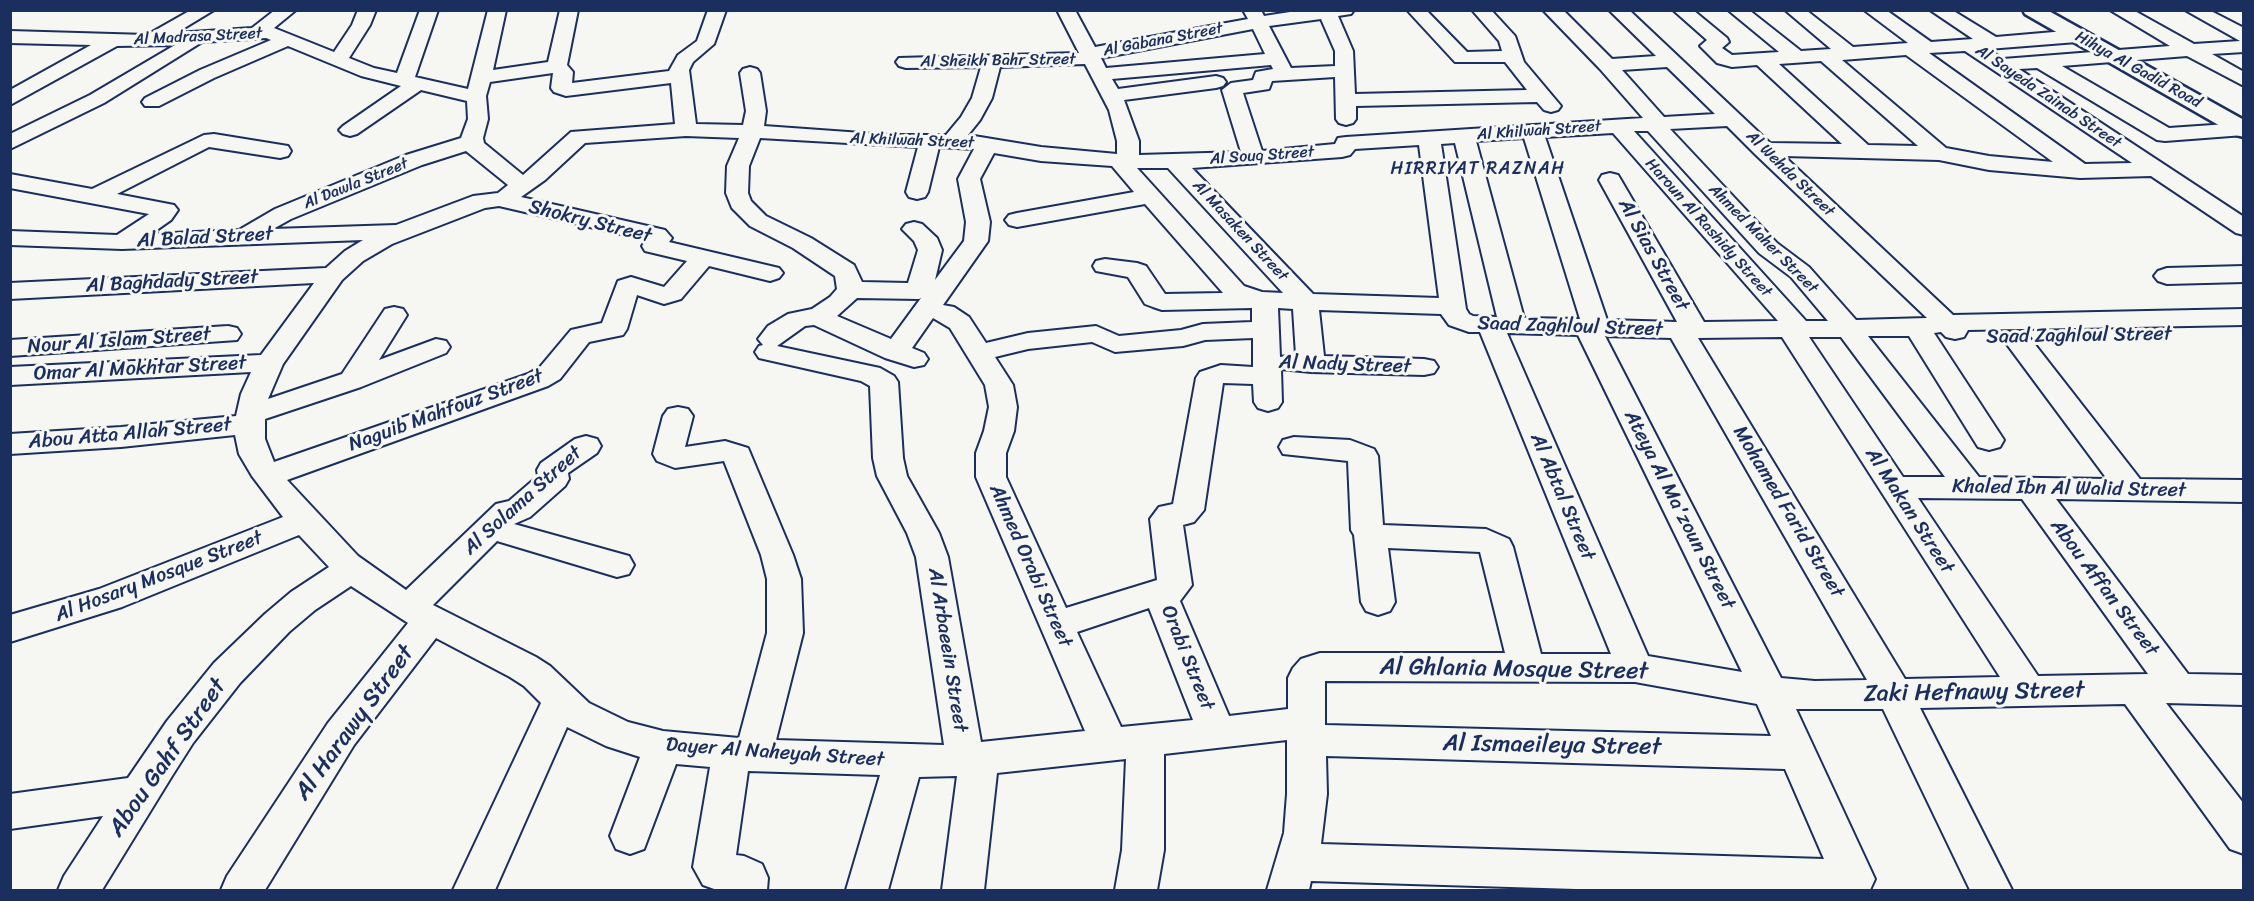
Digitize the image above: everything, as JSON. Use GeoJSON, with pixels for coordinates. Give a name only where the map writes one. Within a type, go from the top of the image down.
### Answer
{"type":"FeatureCollection","features":[{"type":"Feature","properties":{"kind":"main road","name":"Hihya Al Gadid Road"},"geometry":{"type":"LineString","coordinates":[[2032,10],[2243,130]]}},
{"type":"Feature","properties":{"kind":"street"},"geometry":{"type":"LineString","coordinates":[[148,41],[205,10]]}},
{"type":"Feature","properties":{"kind":"street"},"geometry":{"type":"LineString","coordinates":[[259,31],[287,10]]}},
{"type":"Feature","properties":{"kind":"street"},"geometry":{"type":"LineString","coordinates":[[337,61],[361,25],[367,10]]}},
{"type":"Feature","properties":{"kind":"street"},"geometry":{"type":"LineString","coordinates":[[350,130],[411,83],[429,10]]}},
{"type":"Feature","properties":{"kind":"street"},"geometry":{"type":"LineString","coordinates":[[497,10],[477,97],[478,119],[472,142],[509,185]]}},
{"type":"Feature","properties":{"kind":"street"},"geometry":{"type":"LineString","coordinates":[[557,67],[569,10]]}},
{"type":"Feature","properties":{"kind":"street"},"geometry":{"type":"LineString","coordinates":[[351,232],[509,185],[579,136],[686,130],[679,76],[685,59],[705,44],[717,10]]}},
{"type":"Feature","properties":{"kind":"street"},"geometry":{"type":"LineString","coordinates":[[1066,10],[1125,125],[1123,161],[1149,196],[1235,291],[1242,296],[1263,300],[1266,304],[1267,380]]}},
{"type":"Feature","properties":{"kind":"street"},"geometry":{"type":"LineString","coordinates":[[1416,10],[1462,58],[1512,56]]}},
{"type":"Feature","properties":{"kind":"street"},"geometry":{"type":"LineString","coordinates":[[1480,10],[1508,40],[1515,63],[1571,129]]}},
{"type":"Feature","properties":{"kind":"street","name":"Ahmed Maher Street"},"geometry":{"type":"LineString","coordinates":[[1552,10],[1607,65],[1656,124],[1768,248],[1800,272],[1848,328],[1970,488]]}},
{"type":"Feature","properties":{"kind":"street","name":"Al Wehda Street"},"geometry":{"type":"LineString","coordinates":[[1618,10],[1954,331]]}},
{"type":"Feature","properties":{"kind":"street","name":"Al Sayeda Zainab Street"},"geometry":{"type":"LineString","coordinates":[[1682,10],[1720,42],[1709,46],[1722,58],[1732,61],[1969,45],[2244,228]]}},
{"type":"Feature","properties":{"kind":"street"},"geometry":{"type":"LineString","coordinates":[[1737,10],[1794,57]]}},
{"type":"Feature","properties":{"kind":"street"},"geometry":{"type":"LineString","coordinates":[[1794,10],[1848,53]]}},
{"type":"Feature","properties":{"kind":"street"},"geometry":{"type":"LineString","coordinates":[[1873,10],[1917,48],[2080,171]]}},
{"type":"Feature","properties":{"kind":"street"},"geometry":{"type":"LineString","coordinates":[[1939,10],[1992,43]]}},
{"type":"Feature","properties":{"kind":"street"},"geometry":{"type":"LineString","coordinates":[[2119,10],[2244,80]]}},
{"type":"Feature","properties":{"kind":"street"},"geometry":{"type":"LineString","coordinates":[[2194,10],[2243,45]]}},
{"type":"Feature","properties":{"kind":"street"},"geometry":{"type":"LineString","coordinates":[[1325,13],[1341,41],[1345,71],[1346,143]]}},
{"type":"Feature","properties":{"kind":"street","name":"Al Gabana Street"},"geometry":{"type":"LineString","coordinates":[[1093,62],[1256,16],[1325,13]]}},
{"type":"Feature","properties":{"kind":"street"},"geometry":{"type":"LineString","coordinates":[[1256,16],[1281,66]]}},
{"type":"Feature","properties":{"kind":"street","name":"Al Madrasa Street"},"geometry":{"type":"LineString","coordinates":[[10,37],[148,41],[267,32],[337,61],[411,83],[477,97]]}},
{"type":"Feature","properties":{"kind":"street"},"geometry":{"type":"LineString","coordinates":[[1969,45],[2077,36]]}},
{"type":"Feature","properties":{"kind":"street"},"geometry":{"type":"LineString","coordinates":[[10,143],[97,99],[198,38]]}},
{"type":"Feature","properties":{"kind":"street"},"geometry":{"type":"LineString","coordinates":[[10,99],[112,40]]}},
{"type":"Feature","properties":{"kind":"street"},"geometry":{"type":"LineString","coordinates":[[152,102],[207,74],[287,40]]}},
{"type":"Feature","properties":{"kind":"street"},"geometry":{"type":"LineString","coordinates":[[1999,64],[2191,51],[2243,45]]}},
{"type":"Feature","properties":{"kind":"street"},"geometry":{"type":"LineString","coordinates":[[1825,55],[1939,153]]}},
{"type":"Feature","properties":{"kind":"street"},"geometry":{"type":"LineString","coordinates":[[1761,59],[1860,149]]}},
{"type":"Feature","properties":{"kind":"street","name":"Al Sheikh Bahr Street"},"geometry":{"type":"LineString","coordinates":[[906,62],[1093,62]]}},
{"type":"Feature","properties":{"kind":"street"},"geometry":{"type":"LineString","coordinates":[[953,140],[970,120],[982,99],[992,62]]}},
{"type":"Feature","properties":{"kind":"street"},"geometry":{"type":"LineString","coordinates":[[1093,62],[1281,66],[1345,71]]}},
{"type":"Feature","properties":{"kind":"street"},"geometry":{"type":"LineString","coordinates":[[1607,65],[1672,62]]}},
{"type":"Feature","properties":{"kind":"street"},"geometry":{"type":"LineString","coordinates":[[2041,62],[2165,135]]}},
{"type":"Feature","properties":{"kind":"street"},"geometry":{"type":"LineString","coordinates":[[1234,89],[1260,86],[1264,83],[1263,76],[1281,66]]}},
{"type":"Feature","properties":{"kind":"street"},"geometry":{"type":"LineString","coordinates":[[482,77],[557,67],[563,72],[561,88],[566,90],[679,76]]}},
{"type":"Feature","properties":{"kind":"street"},"geometry":{"type":"LineString","coordinates":[[750,74],[756,111],[752,131],[738,166],[737,193],[741,203],[758,221],[839,265],[848,276],[850,290],[822,315],[824,320],[905,356],[928,297],[930,250],[925,238],[914,230]]}},
{"type":"Feature","properties":{"kind":"street"},"geometry":{"type":"LineString","coordinates":[[1112,96],[1219,82],[1229,84],[1234,89]]}},
{"type":"Feature","properties":{"kind":"street"},"geometry":{"type":"LineString","coordinates":[[1234,89],[1232,90],[1254,158]]}},
{"type":"Feature","properties":{"kind":"street"},"geometry":{"type":"LineString","coordinates":[[1346,100],[1543,96]]}},
{"type":"Feature","properties":{"kind":"street","name":"Al Khilwah Street"},"geometry":{"type":"LineString","coordinates":[[1346,143],[1732,119]]}},
{"type":"Feature","properties":{"kind":"street","name":"Haroun Al Rashidy Street"},"geometry":{"type":"LineString","coordinates":[[1618,126],[1794,329]]}},
{"type":"Feature","properties":{"kind":"street","name":"Al Khilwah Street"},"geometry":{"type":"LineString","coordinates":[[686,130],[752,131],[880,141],[953,140],[1041,154],[1123,161],[1174,162]]}},
{"type":"Feature","properties":{"kind":"street"},"geometry":{"type":"LineString","coordinates":[[2109,138],[2243,130]]}},
{"type":"Feature","properties":{"kind":"street","name":"Ateya Al Ma'zoun Street"},"geometry":{"type":"LineString","coordinates":[[1292,877],[1852,880],[1855,877],[1770,692],[1592,328],[1533,132]]}},
{"type":"Feature","properties":{"kind":"street","name":"Al Abtal Street"},"geometry":{"type":"LineString","coordinates":[[1464,136],[1501,325],[1635,669]]}},
{"type":"Feature","properties":{"kind":"street"},"geometry":{"type":"LineString","coordinates":[[1429,138],[1453,309]]}},
{"type":"Feature","properties":{"kind":"street"},"geometry":{"type":"LineString","coordinates":[[94,197],[199,142],[214,140],[280,151]]}},
{"type":"Feature","properties":{"kind":"street"},"geometry":{"type":"LineString","coordinates":[[917,192],[930,141]]}},
{"type":"Feature","properties":{"kind":"street","name":"Al Dawla Street"},"geometry":{"type":"LineString","coordinates":[[244,236],[268,221],[308,203],[414,160],[472,142]]}},
{"type":"Feature","properties":{"kind":"street","name":"Al Souq Street"},"geometry":{"type":"LineString","coordinates":[[1174,162],[1342,150],[1346,143]]}},
{"type":"Feature","properties":{"kind":"street"},"geometry":{"type":"LineString","coordinates":[[161,182],[239,144]]}},
{"type":"Feature","properties":{"kind":"street"},"geometry":{"type":"LineString","coordinates":[[928,297],[976,241],[978,222],[969,179],[974,166],[988,145]]}},
{"type":"Feature","properties":{"kind":"street"},"geometry":{"type":"LineString","coordinates":[[1763,149],[1860,149],[1939,153],[1989,163],[2080,171],[2155,169]]}},
{"type":"Feature","properties":{"kind":"street","name":"Al Masaken Street"},"geometry":{"type":"LineString","coordinates":[[1174,162],[1305,301]]}},
{"type":"Feature","properties":{"kind":"street","name":"Al Sias Street"},"geometry":{"type":"LineString","coordinates":[[1610,180],[1687,330]]}},
{"type":"Feature","properties":{"kind":"street"},"geometry":{"type":"LineString","coordinates":[[10,181],[166,211],[122,242]]}},
{"type":"Feature","properties":{"kind":"street","name":"Dayer Al Naheyah Street"},"geometry":{"type":"LineString","coordinates":[[509,185],[481,201],[399,232],[354,255],[333,275],[268,363],[255,393],[249,419],[254,454],[267,476],[324,542],[372,585],[523,667],[537,676],[576,714],[619,735],[663,747],[742,754],[904,760],[972,759],[1217,732],[1305,731]]}},
{"type":"Feature","properties":{"kind":"street","name":"Shokry Street"},"geometry":{"type":"LineString","coordinates":[[509,185],[657,235],[660,238],[653,244],[654,246],[770,273]]}},
{"type":"Feature","properties":{"kind":"street"},"geometry":{"type":"LineString","coordinates":[[1017,220],[1149,196]]}},
{"type":"Feature","properties":{"kind":"street","name":"Al Balad Street"},"geometry":{"type":"LineString","coordinates":[[10,238],[122,242],[399,232]]}},
{"type":"Feature","properties":{"kind":"street"},"geometry":{"type":"LineString","coordinates":[[131,308],[150,283],[205,238]]}},
{"type":"Feature","properties":{"kind":"street","name":"Naguib Mahfouz Street"},"geometry":{"type":"LineString","coordinates":[[267,476],[538,380],[550,373],[580,336],[614,329],[627,286],[631,285],[664,296],[672,294],[703,258]]}},
{"type":"Feature","properties":{"kind":"street","name":"Saad Zaghloul Street"},"geometry":{"type":"LineString","coordinates":[[1105,266],[1137,271],[1154,299],[1162,302],[1263,300],[1444,306],[1453,309],[1461,322],[1501,325],[1687,330],[1917,328],[2016,339],[2116,328]]}},
{"type":"Feature","properties":{"kind":"street"},"geometry":{"type":"LineString","coordinates":[[2167,276],[2244,274]]}},
{"type":"Feature","properties":{"kind":"street","name":"Al Baghdady Street"},"geometry":{"type":"LineString","coordinates":[[10,291],[333,275]]}},
{"type":"Feature","properties":{"kind":"street","name":"Ahmed Orabi Street"},"geometry":{"type":"LineString","coordinates":[[850,290],[928,297],[945,313],[956,319],[994,374],[1002,396],[1002,418],[991,453],[991,477],[1056,625],[1127,742]]}},
{"type":"Feature","properties":{"kind":"street"},"geometry":{"type":"LineString","coordinates":[[1305,301],[1311,364]]}},
{"type":"Feature","properties":{"kind":"street"},"geometry":{"type":"LineString","coordinates":[[351,381],[394,315]]}},
{"type":"Feature","properties":{"kind":"street","name":"Al Arbaeein Street"},"geometry":{"type":"LineString","coordinates":[[822,315],[797,320],[777,332],[770,345],[870,374],[884,382],[891,476],[922,533],[932,557],[972,759]]}},
{"type":"Feature","properties":{"kind":"street","name":"Saad Zaghloul Street"},"geometry":{"type":"LineString","coordinates":[[1954,331],[2220,329],[2244,317]]}},
{"type":"Feature","properties":{"kind":"street"},"geometry":{"type":"LineString","coordinates":[[1917,328],[1989,440]]}},
{"type":"Feature","properties":{"kind":"street","name":"Al Makan Street"},"geometry":{"type":"LineString","coordinates":[[1794,329],[1894,487],[2029,692]]}},
{"type":"Feature","properties":{"kind":"street"},"geometry":{"type":"LineString","coordinates":[[979,353],[1028,340],[1096,334],[1115,344],[1182,338],[1203,332],[1265,330]]}},
{"type":"Feature","properties":{"kind":"street","name":"Mohamed Farid Street"},"geometry":{"type":"LineString","coordinates":[[1687,330],[1895,695],[1991,891]]}},
{"type":"Feature","properties":{"kind":"street","name":"Nour Al Islam Street"},"geometry":{"type":"LineString","coordinates":[[10,348],[228,334]]}},
{"type":"Feature","properties":{"kind":"street"},"geometry":{"type":"LineString","coordinates":[[2016,339],[2132,490]]}},
{"type":"Feature","properties":{"kind":"street","name":"Abou Atta Allah Street"},"geometry":{"type":"LineString","coordinates":[[10,444],[144,435],[249,419],[436,347]]}},
{"type":"Feature","properties":{"kind":"street","name":"Omar Al Mokhtar Street"},"geometry":{"type":"LineString","coordinates":[[10,376],[268,363]]}},
{"type":"Feature","properties":{"kind":"street","name":"Al Nady Street"},"geometry":{"type":"LineString","coordinates":[[1267,380],[1311,364],[1424,368]]}},
{"type":"Feature","properties":{"kind":"street","name":"Orabi Street"},"geometry":{"type":"LineString","coordinates":[[1217,732],[1162,598],[1163,594],[1174,587],[1166,519],[1170,515],[1183,514],[1188,510],[1209,381],[1216,375],[1267,380]]}},
{"type":"Feature","properties":{"kind":"street"},"geometry":{"type":"LineString","coordinates":[[678,416],[668,454],[675,458],[725,451],[737,455],[777,555],[784,579],[785,633],[779,663],[742,754],[714,867],[718,872],[744,875],[747,878],[746,891]]}},
{"type":"Feature","properties":{"kind":"street","name":"Al Solama Street"},"geometry":{"type":"LineString","coordinates":[[421,613],[490,528],[508,511],[519,509],[554,479],[552,470],[586,446]]}},
{"type":"Feature","properties":{"kind":"street"},"geometry":{"type":"LineString","coordinates":[[1294,447],[1350,450],[1363,456],[1367,530],[1370,535],[1378,602]]}},
{"type":"Feature","properties":{"kind":"street","name":"Khaled Ibn Al Walid Street"},"geometry":{"type":"LineString","coordinates":[[1894,487],[2244,491]]}},
{"type":"Feature","properties":{"kind":"street","name":"Abou Affan Street"},"geometry":{"type":"LineString","coordinates":[[2031,489],[2178,688]]}},
{"type":"Feature","properties":{"kind":"street","name":"Al Hosary Mosque Street"},"geometry":{"type":"LineString","coordinates":[[10,630],[110,598],[306,520]]}},
{"type":"Feature","properties":{"kind":"street"},"geometry":{"type":"LineString","coordinates":[[490,528],[617,565]]}},
{"type":"Feature","properties":{"kind":"street"},"geometry":{"type":"LineString","coordinates":[[1370,535],[1486,541],[1497,547],[1526,667]]}},
{"type":"Feature","properties":{"kind":"street","name":"Abou Gahf Street"},"geometry":{"type":"LineString","coordinates":[[79,891],[180,732],[203,702],[253,645],[303,601],[352,569]]}},
{"type":"Feature","properties":{"kind":"street"},"geometry":{"type":"LineString","coordinates":[[1056,625],[1174,587]]}},
{"type":"Feature","properties":{"kind":"street","name":"Al Harawy Street"},"geometry":{"type":"LineString","coordinates":[[242,891],[340,734],[421,613]]}},
{"type":"Feature","properties":{"kind":"street","name":"Al Ghlania Mosque Street"},"geometry":{"type":"LineString","coordinates":[[1305,731],[1306,678],[1314,669],[1320,667],[1635,669],[1770,692]]}},
{"type":"Feature","properties":{"kind":"street","name":"Zaki Hefnawy Street"},"geometry":{"type":"LineString","coordinates":[[1770,692],[1815,696],[2178,688],[2244,690]]}},
{"type":"Feature","properties":{"kind":"street"},"geometry":{"type":"LineString","coordinates":[[2135,690],[2244,836]]}},
{"type":"Feature","properties":{"kind":"street"},"geometry":{"type":"LineString","coordinates":[[474,891],[561,700]]}},
{"type":"Feature","properties":{"kind":"street"},"geometry":{"type":"LineString","coordinates":[[1292,877],[1304,833],[1307,795],[1305,731]]}},
{"type":"Feature","properties":{"kind":"street","name":"Al Ismaeileya Street"},"geometry":{"type":"LineString","coordinates":[[1305,731],[1798,753]]}},
{"type":"Feature","properties":{"kind":"street"},"geometry":{"type":"LineString","coordinates":[[1127,742],[1144,829],[1136,891]]}},
{"type":"Feature","properties":{"kind":"street"},"geometry":{"type":"LineString","coordinates":[[630,836],[663,747]]}},
{"type":"Feature","properties":{"kind":"street"},"geometry":{"type":"LineString","coordinates":[[963,891],[972,759]]}},
{"type":"Feature","properties":{"kind":"street"},"geometry":{"type":"LineString","coordinates":[[867,891],[904,760]]}},
{"type":"Feature","properties":{"kind":"street"},"geometry":{"type":"LineString","coordinates":[[10,812],[140,793]]}},
{"type":"Feature","properties":{"kind":"district","name":"HIRRIYAT RAZNAH"},"geometry":{"type":"Point","coordinates":[1478,169]}}]}
